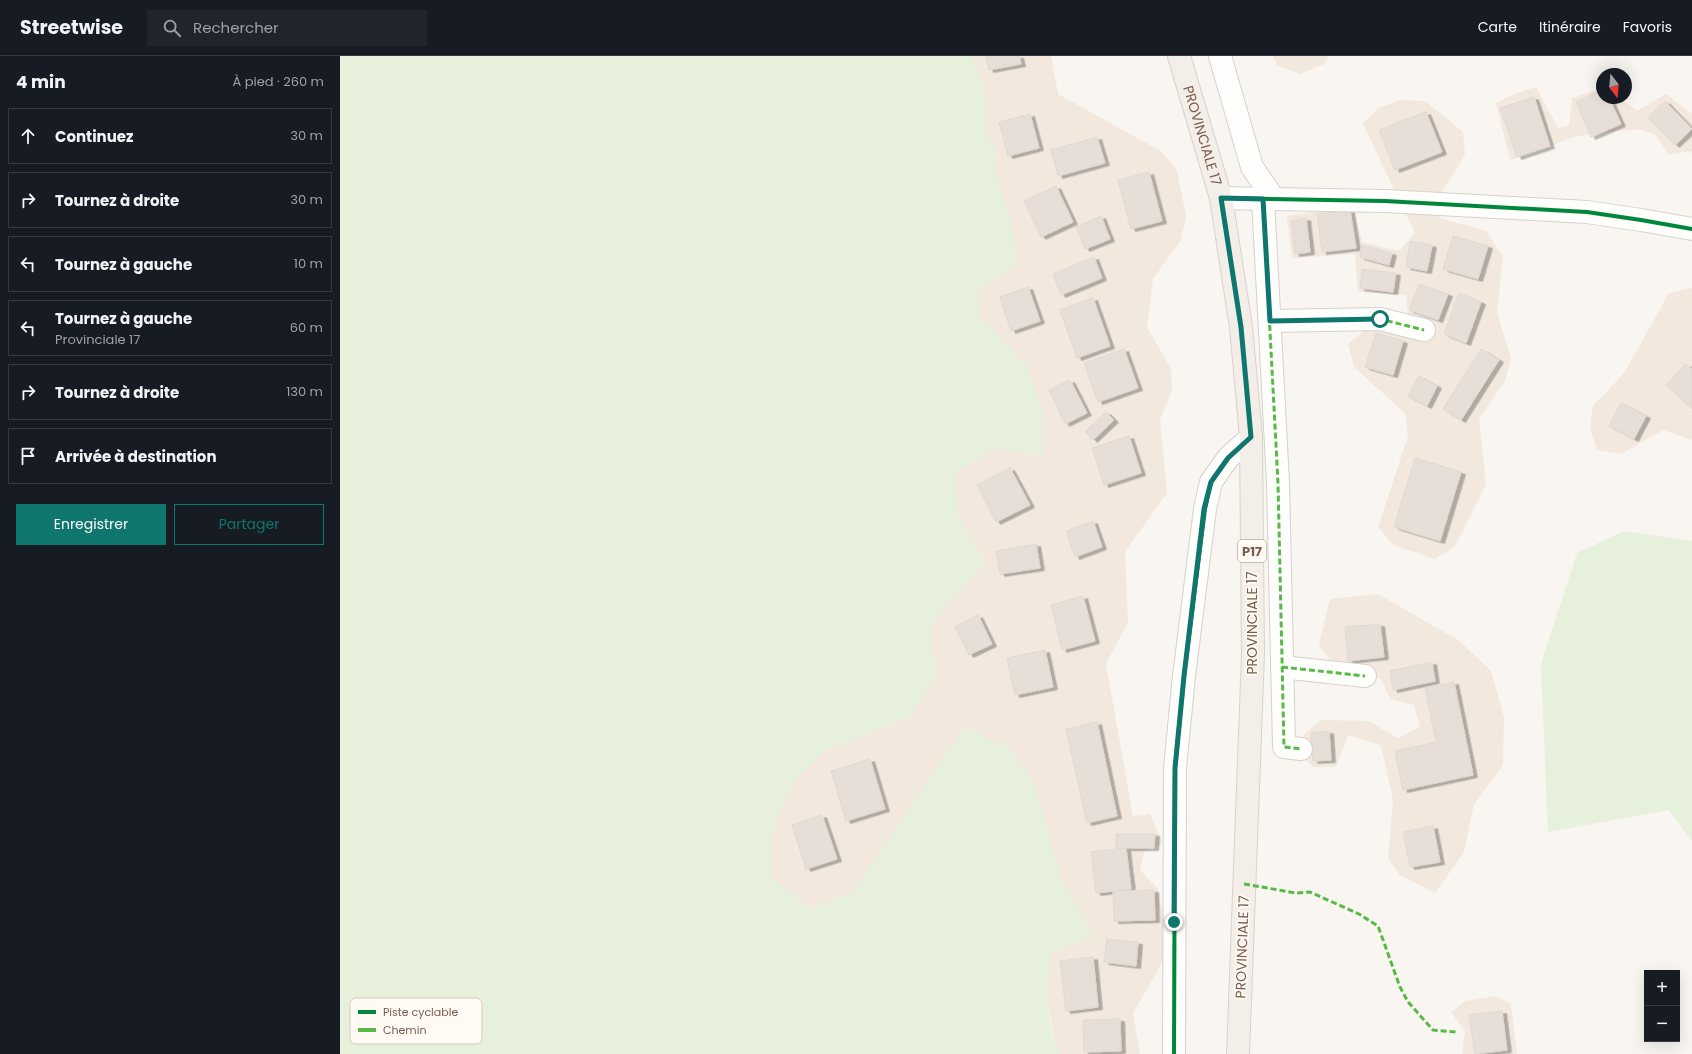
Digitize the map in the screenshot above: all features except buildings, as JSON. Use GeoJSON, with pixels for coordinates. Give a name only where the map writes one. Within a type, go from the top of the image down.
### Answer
{"type":"FeatureCollection","features":[{"type":"Feature","properties":{"kind":"main road","name":"PROVINCIALE 17"},"geometry":{"type":"LineString","coordinates":[[1180,56],[1221,198],[1241,327],[1251,437],[1253,654],[1238,1054]]}},
{"type":"Feature","properties":{"kind":"street"},"geometry":{"type":"LineString","coordinates":[[1220,56],[1252,166],[1268,199],[1270,321],[1278,483],[1284,747],[1301,749]]}},
{"type":"Feature","properties":{"kind":"street"},"geometry":{"type":"LineString","coordinates":[[1221,198],[1385,201],[1587,212],[1648,221],[1692,230]]}},
{"type":"Feature","properties":{"kind":"street"},"geometry":{"type":"LineString","coordinates":[[1270,321],[1380,319],[1424,330]]}},
{"type":"Feature","properties":{"kind":"street"},"geometry":{"type":"LineString","coordinates":[[1174,1054],[1175,768],[1184,676],[1204,509],[1211,482],[1228,458],[1251,437]]}},
{"type":"Feature","properties":{"kind":"street"},"geometry":{"type":"LineString","coordinates":[[1282,667],[1365,676]]}},
{"type":"Feature","properties":{"kind":"shaded area"},"geometry":{"type":"Polygon","coordinates":[[[969,56],[1051,56],[1058,94],[1161,151],[1177,170],[1186,216],[1181,240],[1153,279],[1147,327],[1171,369],[1172,390],[1160,420],[1167,493],[1125,552],[1128,622],[1106,664],[1133,816],[1150,814],[1163,843],[1144,852],[1140,870],[1158,889],[1170,949],[1133,1013],[1140,1054],[1060,1054],[1055,1045],[1047,997],[1050,952],[1093,938],[1060,875],[1034,783],[1006,746],[963,728],[853,892],[810,909],[772,877],[773,830],[791,786],[824,751],[912,716],[936,674],[929,626],[985,562],[959,520],[955,474],[995,448],[1042,454],[1028,367],[978,316],[978,292],[1014,266],[1016,243],[996,173],[998,155],[986,134],[985,85],[969,56]]]}},
{"type":"Feature","properties":{"kind":"shaded area"},"geometry":{"type":"Polygon","coordinates":[[[1273,56],[1329,56],[1324,64],[1300,74],[1277,65],[1273,56]]]}},
{"type":"Feature","properties":{"kind":"shaded area"},"geometry":{"type":"Polygon","coordinates":[[[1536,87],[1558,128],[1569,126],[1572,98],[1596,90],[1596,104],[1628,104],[1637,111],[1666,94],[1692,114],[1692,153],[1690,151],[1669,155],[1655,134],[1638,129],[1577,136],[1510,160],[1496,103],[1511,95],[1536,87]]]}},
{"type":"Feature","properties":{"kind":"shaded area"},"geometry":{"type":"Polygon","coordinates":[[[1400,100],[1425,101],[1463,132],[1465,155],[1440,195],[1439,218],[1486,231],[1503,256],[1497,313],[1511,358],[1505,381],[1479,419],[1486,484],[1455,546],[1435,559],[1393,545],[1378,527],[1408,436],[1405,413],[1354,367],[1348,344],[1372,324],[1433,329],[1408,314],[1406,295],[1358,292],[1355,254],[1292,258],[1287,216],[1351,206],[1363,242],[1399,251],[1415,233],[1363,124],[1378,108],[1400,100]]]}},
{"type":"Feature","properties":{"kind":"shaded area"},"geometry":{"type":"Polygon","coordinates":[[[1692,288],[1692,440],[1663,430],[1621,454],[1597,450],[1590,428],[1593,406],[1625,372],[1669,293],[1692,288]]]}},
{"type":"Feature","properties":{"kind":"shaded area"},"geometry":{"type":"Polygon","coordinates":[[[1378,594],[1458,640],[1491,671],[1504,717],[1503,765],[1474,804],[1464,852],[1435,893],[1400,875],[1388,858],[1393,800],[1381,745],[1348,735],[1336,767],[1313,767],[1304,758],[1303,735],[1321,720],[1368,721],[1398,738],[1420,727],[1414,705],[1390,699],[1381,679],[1332,662],[1319,645],[1330,599],[1378,594]]]}},
{"type":"Feature","properties":{"kind":"shaded area"},"geometry":{"type":"Polygon","coordinates":[[[1495,996],[1511,1004],[1517,1054],[1462,1054],[1465,1031],[1451,1012],[1465,1001],[1495,996]]]}},
{"type":"Feature","properties":{"kind":"green space"},"geometry":{"type":"Polygon","coordinates":[[[340,56],[969,56],[985,85],[986,134],[998,155],[996,173],[1016,243],[1014,266],[978,292],[978,316],[1028,367],[1042,413],[1042,454],[995,448],[955,474],[959,520],[985,562],[930,626],[936,674],[912,716],[824,751],[791,786],[773,830],[772,877],[810,909],[853,892],[963,728],[1007,746],[1034,783],[1060,875],[1094,938],[1050,952],[1048,991],[1049,1017],[1051,1030],[1060,1054],[340,1054],[340,56]]]}},
{"type":"Feature","properties":{"kind":"green space"},"geometry":{"type":"Polygon","coordinates":[[[1624,531],[1692,541],[1692,841],[1669,810],[1548,832],[1541,664],[1577,553],[1624,531]]]}},
{"type":"Feature","properties":{"kind":"marked path"},"geometry":{"type":"LineString","coordinates":[[1263,199],[1278,483],[1284,747],[1301,749]]}},
{"type":"Feature","properties":{"kind":"marked path"},"geometry":{"type":"LineString","coordinates":[[1270,321],[1380,319],[1424,330]]}},
{"type":"Feature","properties":{"kind":"marked path"},"geometry":{"type":"LineString","coordinates":[[1282,667],[1365,676]]}},
{"type":"Feature","properties":{"kind":"marked path"},"geometry":{"type":"LineString","coordinates":[[1244,884],[1296,893],[1310,892],[1359,914],[1378,926],[1400,987],[1408,1002],[1433,1030],[1457,1032]]}},
{"type":"Feature","properties":{"kind":"cycle path"},"geometry":{"type":"LineString","coordinates":[[1221,198],[1385,201],[1587,212],[1692,229]]}},
{"type":"Feature","properties":{"kind":"cycle path"},"geometry":{"type":"LineString","coordinates":[[1174,1054],[1175,768],[1184,676],[1205,509],[1211,482],[1228,458],[1251,437]]}},
{"type":"Feature","properties":{"kind":"route"},"geometry":{"type":"LineString","coordinates":[[1174,922],[1175,768],[1184,676],[1204,509],[1211,482],[1228,458],[1251,437],[1241,327],[1221,198],[1263,199],[1270,321],[1380,319]]}}]}
